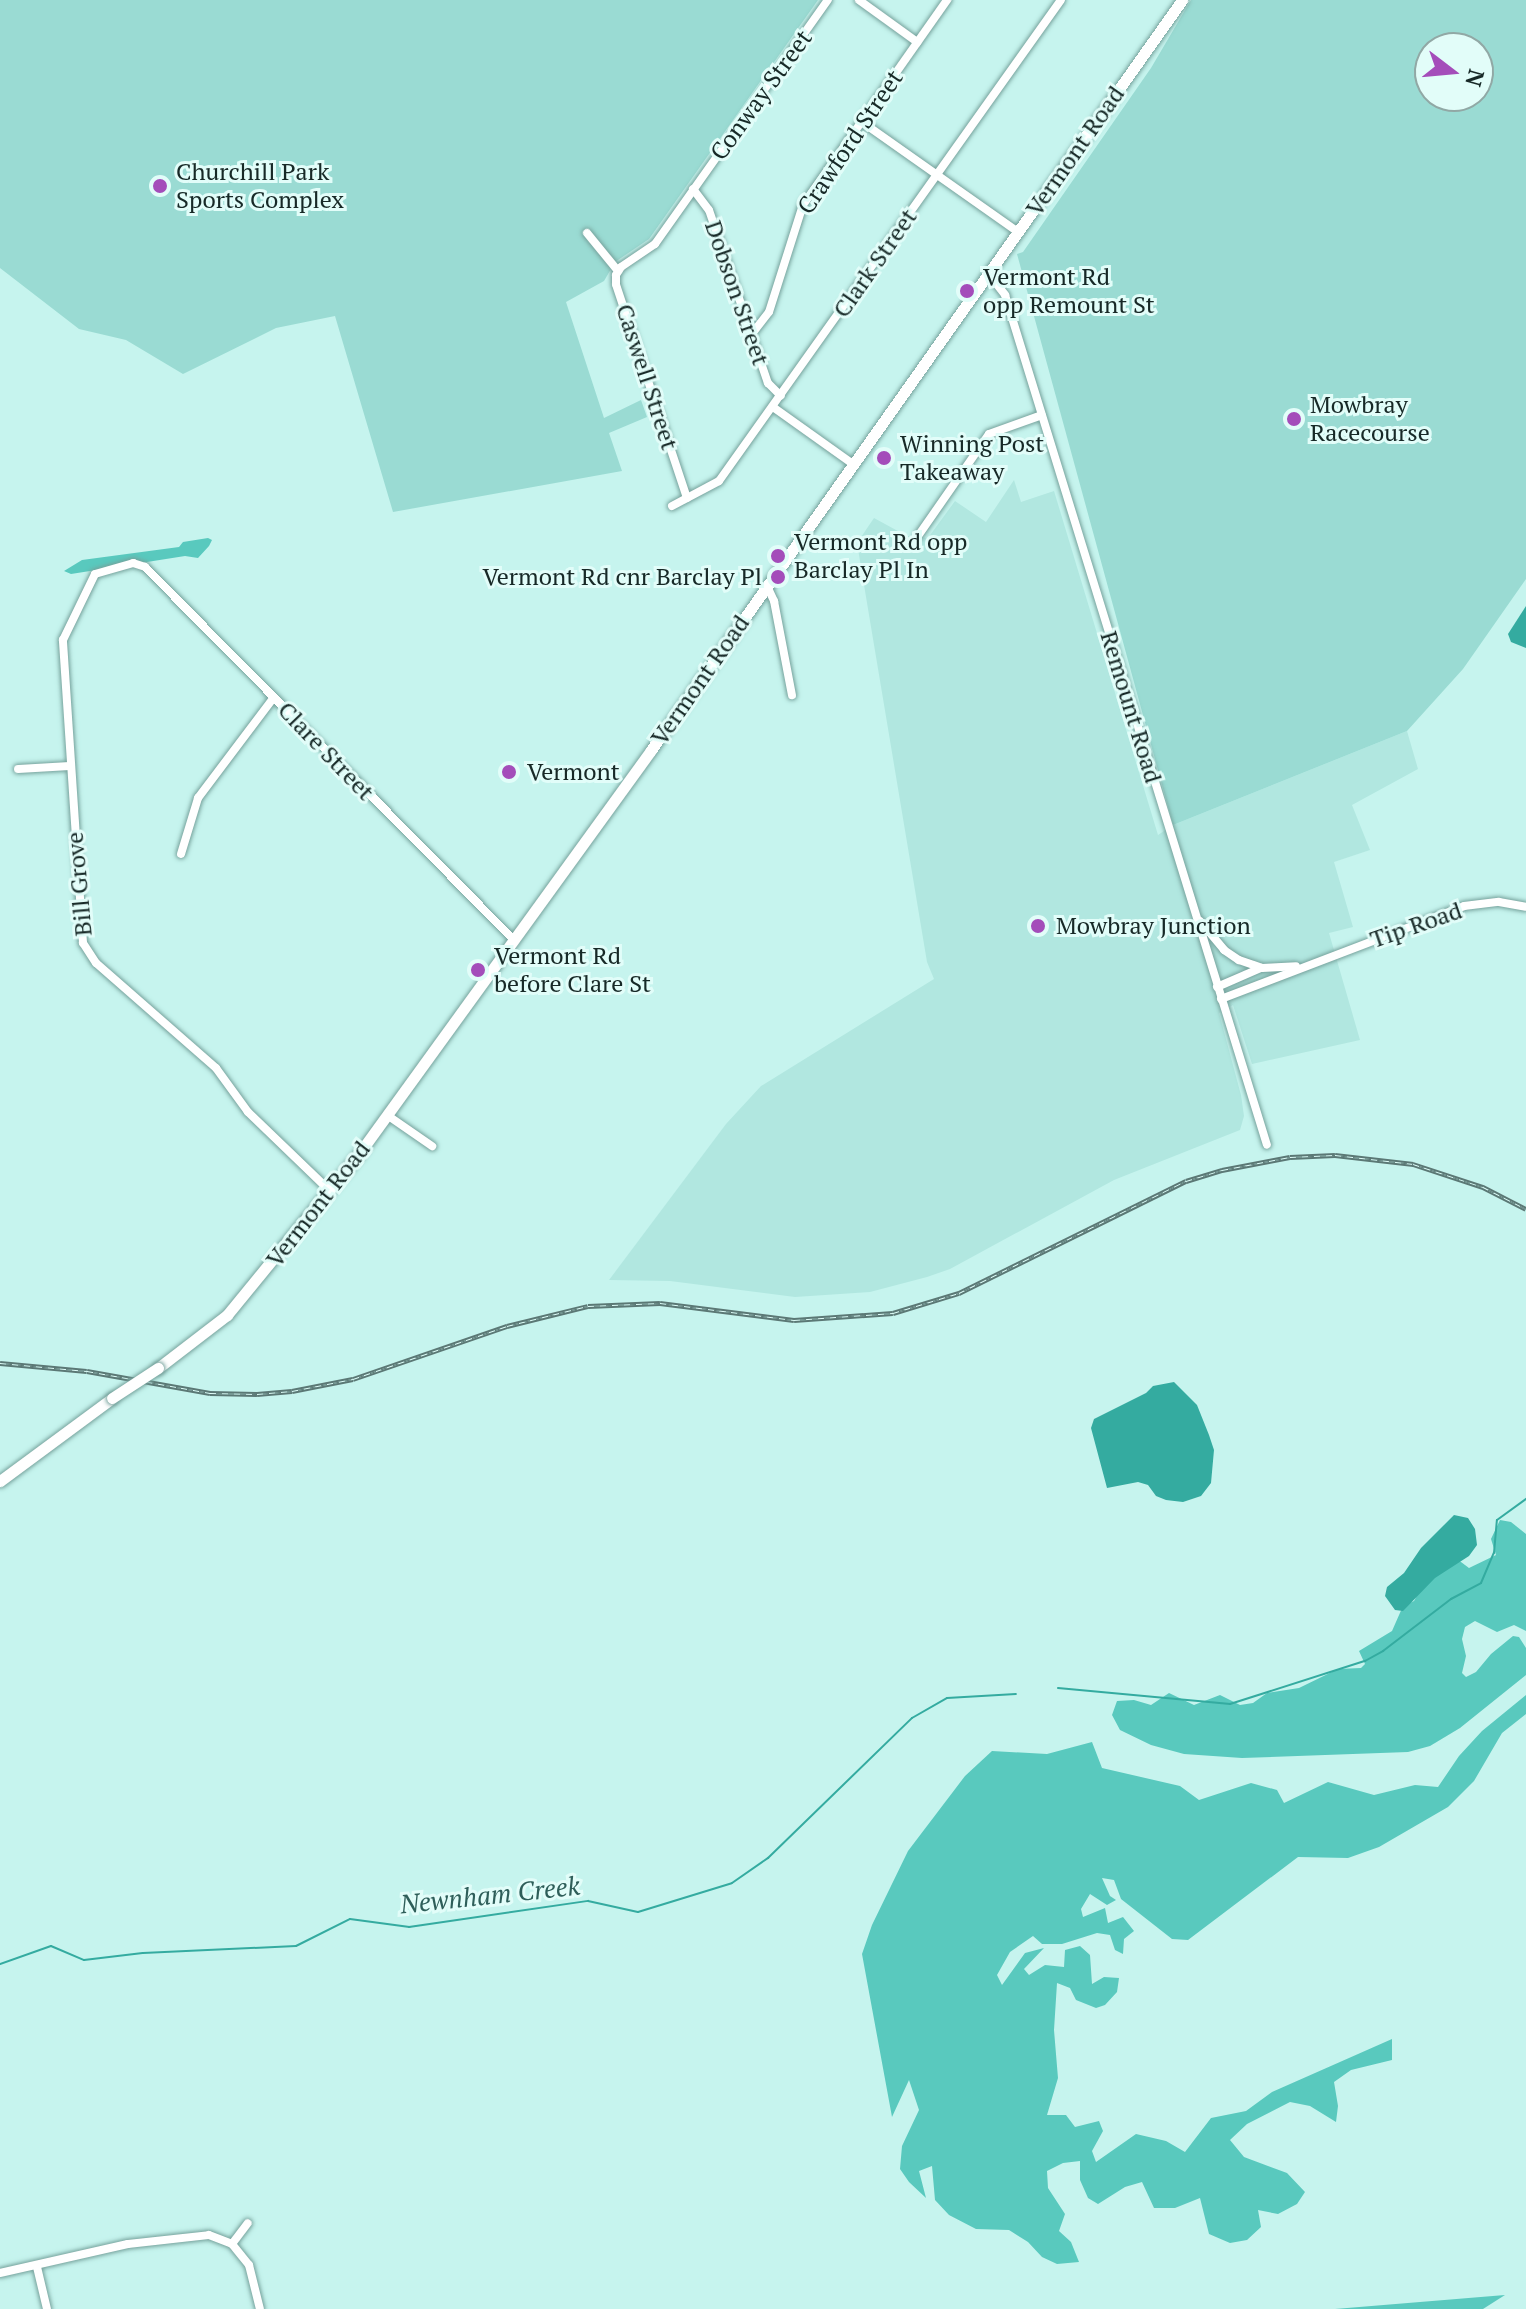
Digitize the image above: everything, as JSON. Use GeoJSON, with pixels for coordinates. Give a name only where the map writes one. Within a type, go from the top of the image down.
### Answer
{"type":"FeatureCollection","features":[{"type":"Feature","properties":{"kind":"street","name":"Conway Street"},"geometry":{"type":"LineString","coordinates":[[693,189],[828,0]]}},
{"type":"Feature","properties":{"kind":"street"},"geometry":{"type":"LineString","coordinates":[[859,0],[917,42]]}},
{"type":"Feature","properties":{"kind":"street","name":"Crawford Street"},"geometry":{"type":"LineString","coordinates":[[751,335],[769,312],[803,205],[947,0]]}},
{"type":"Feature","properties":{"kind":"street","name":"Clark Street"},"geometry":{"type":"LineString","coordinates":[[672,506],[719,481],[1061,0]]}},
{"type":"Feature","properties":{"kind":"street","name":"Vermont Road"},"geometry":{"type":"LineString","coordinates":[[0,1481],[227,1315],[330,1191],[767,586],[1182,0]]}},
{"type":"Feature","properties":{"kind":"street"},"geometry":{"type":"LineString","coordinates":[[862,122],[1018,232]]}},
{"type":"Feature","properties":{"kind":"street","name":"Caswell Street"},"geometry":{"type":"LineString","coordinates":[[687,498],[616,284],[618,271],[651,249],[693,189]]}},
{"type":"Feature","properties":{"kind":"street","name":"Dobson Street"},"geometry":{"type":"LineString","coordinates":[[693,189],[709,210],[768,383],[781,396]]}},
{"type":"Feature","properties":{"kind":"street"},"geometry":{"type":"LineString","coordinates":[[587,233],[618,271]]}},
{"type":"Feature","properties":{"kind":"street","name":"Remount Road"},"geometry":{"type":"LineString","coordinates":[[988,273],[1005,295],[1267,1145]]}},
{"type":"Feature","properties":{"kind":"street"},"geometry":{"type":"LineString","coordinates":[[773,407],[853,464]]}},
{"type":"Feature","properties":{"kind":"street"},"geometry":{"type":"LineString","coordinates":[[918,536],[989,434],[1042,415]]}},
{"type":"Feature","properties":{"kind":"street","name":"Clare Street"},"geometry":{"type":"LineString","coordinates":[[139,563],[513,939]]}},
{"type":"Feature","properties":{"kind":"street","name":"Bill Grove"},"geometry":{"type":"LineString","coordinates":[[139,563],[95,574],[66,631],[63,648],[80,931],[88,954],[216,1068],[248,1112],[330,1191]]}},
{"type":"Feature","properties":{"kind":"street"},"geometry":{"type":"LineString","coordinates":[[767,586],[774,601],[792,695]]}},
{"type":"Feature","properties":{"kind":"street"},"geometry":{"type":"LineString","coordinates":[[181,854],[198,798],[274,697]]}},
{"type":"Feature","properties":{"kind":"street"},"geometry":{"type":"LineString","coordinates":[[18,769],[70,766]]}},
{"type":"Feature","properties":{"kind":"street","name":"Tip Road"},"geometry":{"type":"LineString","coordinates":[[1221,999],[1464,906],[1499,902],[1526,907]]}},
{"type":"Feature","properties":{"kind":"street"},"geometry":{"type":"LineString","coordinates":[[1193,911],[1224,950],[1260,969],[1263,982]]}},
{"type":"Feature","properties":{"kind":"street","name":"Tip Road"},"geometry":{"type":"LineString","coordinates":[[1217,987],[1260,969],[1309,964]]}},
{"type":"Feature","properties":{"kind":"street"},"geometry":{"type":"LineString","coordinates":[[387,1115],[432,1146]]}},
{"type":"Feature","properties":{"kind":"street"},"geometry":{"type":"LineString","coordinates":[[232,2244],[248,2223]]}},
{"type":"Feature","properties":{"kind":"street"},"geometry":{"type":"LineString","coordinates":[[0,2273],[128,2244],[209,2235],[232,2244],[249,2265],[260,2309]]}},
{"type":"Feature","properties":{"kind":"street"},"geometry":{"type":"LineString","coordinates":[[37,2267],[47,2309]]}},
{"type":"Feature","properties":{"kind":"shaded area"},"geometry":{"type":"Polygon","coordinates":[[[0,0],[818,0],[649,239],[615,262],[604,281],[566,302],[604,418],[641,400],[647,417],[609,433],[622,471],[393,512],[335,316],[276,328],[183,374],[126,340],[79,329],[0,268],[0,0]]]}},
{"type":"Feature","properties":{"kind":"shaded area","name":"Mowbray Racecourse"},"geometry":{"type":"Polygon","coordinates":[[[1191,0],[1526,0],[1526,579],[1463,669],[1407,731],[1173,825],[1017,254],[1023,252],[1151,68],[1191,0]]]}},
{"type":"Feature","properties":{"kind":"shaded area"},"geometry":{"type":"Polygon","coordinates":[[[1014,480],[1021,502],[1054,491],[1158,835],[1173,825],[1407,731],[1418,769],[1352,805],[1370,850],[1334,862],[1353,927],[1329,933],[1360,1040],[1252,1064],[1233,1005],[1219,1013],[1241,1095],[1244,1116],[1240,1130],[1114,1180],[950,1269],[927,1277],[870,1292],[795,1297],[670,1281],[609,1280],[726,1124],[761,1086],[934,979],[927,962],[857,543],[874,518],[907,536],[928,538],[955,501],[986,522],[1014,480]]]}},
{"type":"Feature","properties":{"kind":"shaded area"},"geometry":{"type":"Polygon","coordinates":[[[212,540],[209,546],[198,558],[185,556],[71,574],[64,571],[82,560],[179,547],[183,542],[212,540]]]}},
{"type":"Feature","properties":{"kind":"shaded area"},"geometry":{"type":"Polygon","coordinates":[[[1526,606],[1526,648],[1511,642],[1508,634],[1526,606]]]}},
{"type":"Feature","properties":{"kind":"shaded area"},"geometry":{"type":"Polygon","coordinates":[[[1174,1382],[1197,1405],[1209,1435],[1214,1450],[1211,1483],[1201,1496],[1183,1502],[1156,1496],[1148,1485],[1138,1482],[1107,1488],[1091,1428],[1094,1419],[1146,1393],[1153,1386],[1174,1382]]]}},
{"type":"Feature","properties":{"kind":"shaded area"},"geometry":{"type":"Polygon","coordinates":[[[1454,1515],[1468,1518],[1475,1529],[1477,1545],[1469,1556],[1435,1578],[1403,1611],[1395,1610],[1385,1596],[1387,1587],[1404,1573],[1421,1548],[1454,1515]]]}},
{"type":"Feature","properties":{"kind":"shaded area"},"geometry":{"type":"Polygon","coordinates":[[[1500,1520],[1511,1522],[1526,1534],[1526,1631],[1514,1625],[1497,1632],[1475,1621],[1465,1627],[1462,1639],[1466,1656],[1462,1673],[1466,1677],[1476,1672],[1491,1654],[1513,1636],[1519,1637],[1526,1648],[1526,1675],[1460,1728],[1430,1746],[1408,1752],[1242,1758],[1184,1754],[1151,1745],[1120,1730],[1112,1715],[1117,1701],[1134,1700],[1151,1705],[1169,1693],[1194,1705],[1220,1695],[1240,1705],[1253,1703],[1267,1693],[1299,1688],[1338,1669],[1361,1668],[1365,1664],[1359,1651],[1392,1631],[1403,1606],[1414,1601],[1425,1581],[1457,1559],[1469,1568],[1496,1555],[1491,1539],[1500,1520]]]}},
{"type":"Feature","properties":{"kind":"shaded area"},"geometry":{"type":"Polygon","coordinates":[[[1526,1695],[1526,1714],[1502,1733],[1474,1781],[1448,1807],[1379,1847],[1348,1858],[1298,1857],[1188,1940],[1172,1939],[1121,1899],[1114,1880],[1102,1878],[1110,1896],[1116,1900],[1107,1905],[1090,1894],[1081,1909],[1083,1917],[1105,1908],[1108,1923],[1123,1917],[1134,1931],[1124,1939],[1123,1954],[1115,1950],[1110,1935],[1097,1933],[1062,1944],[1042,1944],[1033,1936],[1010,1952],[997,1975],[1002,1985],[1025,1953],[1044,1948],[1024,1969],[1029,1975],[1045,1965],[1064,1967],[1065,1950],[1080,1946],[1090,1955],[1092,1984],[1104,1977],[1119,1978],[1117,1992],[1105,2005],[1096,2008],[1076,2000],[1070,1988],[1057,1983],[1054,2030],[1058,2078],[1047,2115],[1066,2115],[1075,2127],[1099,2121],[1103,2131],[1092,2151],[1096,2162],[1136,2134],[1166,2141],[1185,2152],[1211,2118],[1246,2111],[1272,2092],[1392,2039],[1392,2060],[1351,2070],[1334,2082],[1338,2106],[1336,2122],[1310,2106],[1290,2102],[1247,2124],[1230,2140],[1244,2157],[1287,2173],[1305,2192],[1297,2204],[1278,2214],[1258,2210],[1261,2227],[1247,2240],[1230,2243],[1209,2234],[1200,2198],[1175,2208],[1154,2208],[1142,2182],[1125,2187],[1098,2204],[1088,2198],[1080,2180],[1080,2161],[1063,2163],[1047,2171],[1048,2188],[1065,2214],[1059,2231],[1071,2242],[1079,2262],[1057,2264],[1042,2257],[1028,2242],[1009,2230],[976,2229],[949,2215],[935,2200],[932,2166],[919,2171],[926,2198],[909,2182],[900,2169],[902,2146],[919,2110],[909,2080],[892,2117],[862,1954],[872,1925],[908,1851],[965,1776],[992,1751],[1047,1754],[1092,1742],[1102,1768],[1180,1786],[1199,1800],[1251,1783],[1277,1790],[1284,1803],[1328,1782],[1374,1795],[1415,1785],[1438,1787],[1459,1756],[1482,1731],[1526,1695]]]}},
{"type":"Feature","properties":{"kind":"shaded area"},"geometry":{"type":"Polygon","coordinates":[[[1505,2295],[1483,2309],[1335,2309],[1505,2295]]]}},
{"type":"Feature","properties":{"kind":"waterway","name":"Newnham Creek"},"geometry":{"type":"LineString","coordinates":[[1058,1688],[1230,1704],[1365,1661],[1383,1651],[1451,1599],[1481,1583],[1494,1553],[1497,1520],[1526,1499]]}},
{"type":"Feature","properties":{"kind":"waterway","name":"Newnham Creek"},"geometry":{"type":"LineString","coordinates":[[0,1964],[51,1946],[84,1960],[143,1953],[296,1946],[350,1919],[409,1927],[588,1901],[638,1912],[732,1883],[768,1858],[912,1718],[947,1698],[1016,1694]]}},
{"type":"Feature","properties":{"kind":"railway"},"geometry":{"type":"LineString","coordinates":[[0,1363],[87,1371],[210,1393],[257,1394],[292,1391],[353,1379],[507,1326],[588,1306],[660,1303],[794,1320],[893,1313],[959,1293],[1186,1181],[1222,1170],[1290,1157],[1335,1155],[1413,1164],[1483,1187],[1526,1209]]}},
{"type":"Feature","properties":{"kind":"place","name":"Churchill Park Sports Complex"},"geometry":{"type":"Point","coordinates":[160,186]}},
{"type":"Feature","properties":{"kind":"place","name":"Vermont Rd opp Remount St"},"geometry":{"type":"Point","coordinates":[967,291]}},
{"type":"Feature","properties":{"kind":"place","name":"Mowbray Racecourse"},"geometry":{"type":"Point","coordinates":[1294,419]}},
{"type":"Feature","properties":{"kind":"place","name":"Winning Post Takeaway"},"geometry":{"type":"Point","coordinates":[884,458]}},
{"type":"Feature","properties":{"kind":"place","name":"Vermont Rd opp Barclay Pl In"},"geometry":{"type":"Point","coordinates":[778,556]}},
{"type":"Feature","properties":{"kind":"place","name":"Vermont Rd cnr Barclay Pl"},"geometry":{"type":"Point","coordinates":[778,577]}},
{"type":"Feature","properties":{"kind":"place","name":"Vermont"},"geometry":{"type":"Point","coordinates":[509,772]}},
{"type":"Feature","properties":{"kind":"place","name":"Mowbray Junction"},"geometry":{"type":"Point","coordinates":[1038,926]}},
{"type":"Feature","properties":{"kind":"place","name":"Vermont Rd before Clare St"},"geometry":{"type":"Point","coordinates":[478,970]}}]}
